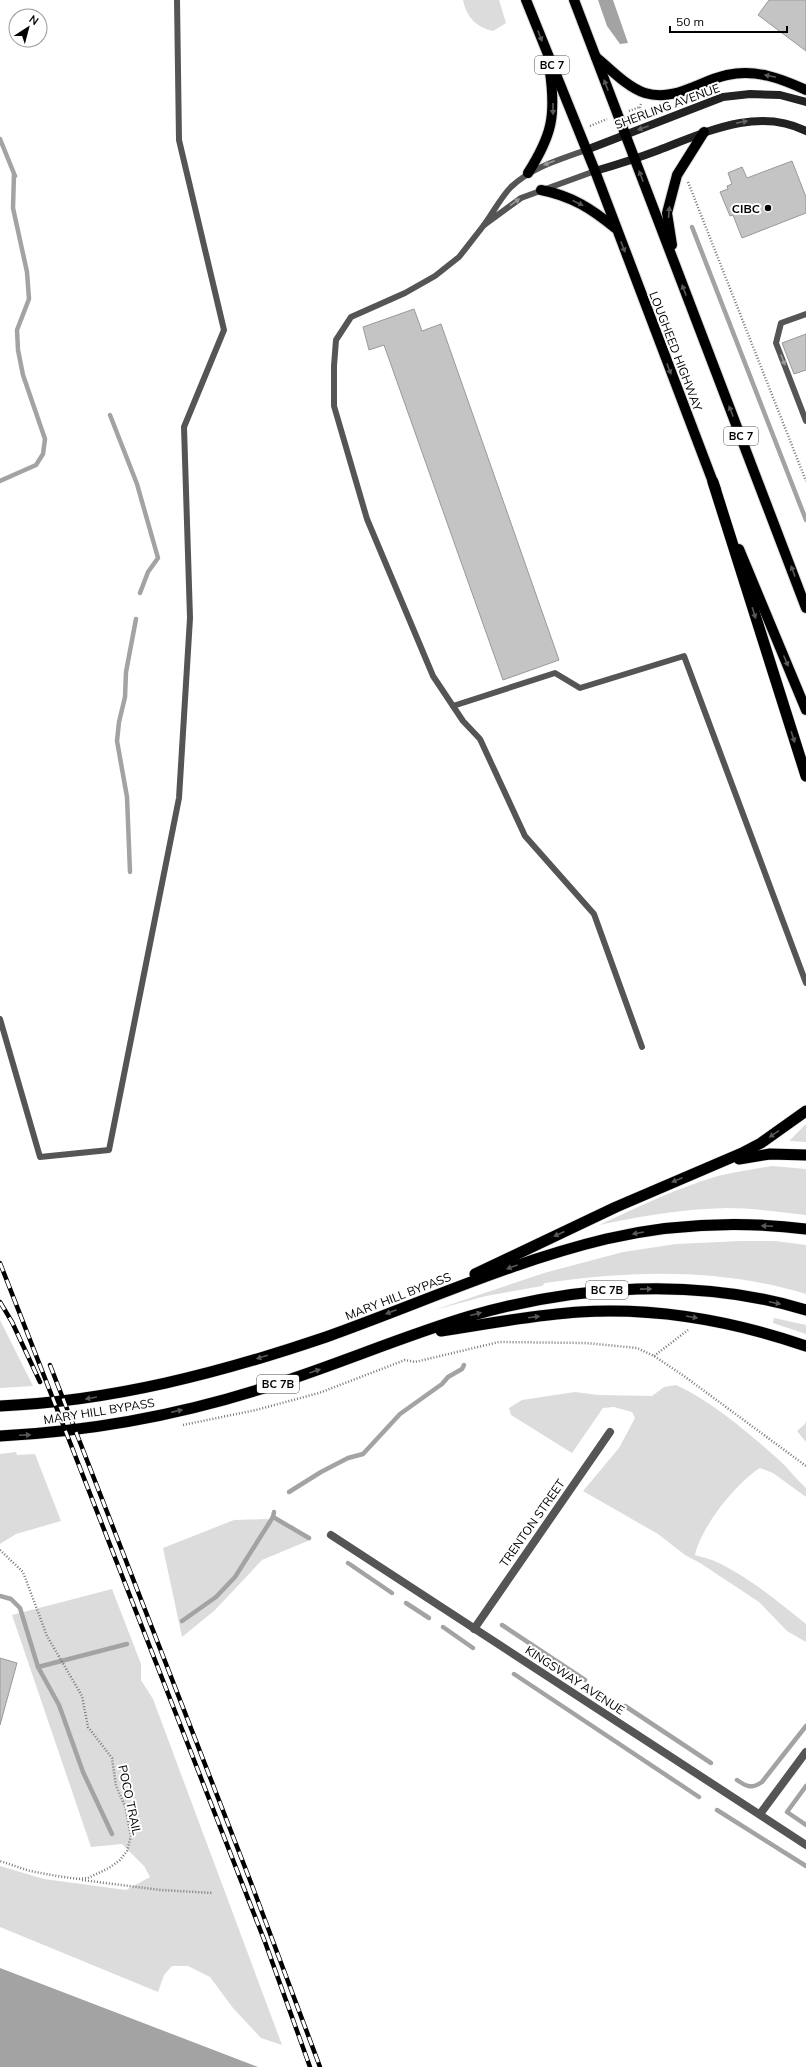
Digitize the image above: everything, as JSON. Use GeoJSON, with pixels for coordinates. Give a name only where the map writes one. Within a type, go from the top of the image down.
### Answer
{"type":"FeatureCollection","features":[{"type":"Feature","properties":{"kind":"highway"},"geometry":{"type":"LineString","coordinates":[[713,482],[806,776]]}},
{"type":"Feature","properties":{"kind":"highway"},"geometry":{"type":"LineString","coordinates":[[417,1302],[616,1207],[714,1166],[752,1148],[806,1112]]}},
{"type":"Feature","properties":{"kind":"highway"},"geometry":{"type":"LineString","coordinates":[[714,1166],[750,1156],[806,1155]]}},
{"type":"Feature","properties":{"kind":"highway","name":"MARY HILL BYPASS"},"geometry":{"type":"LineString","coordinates":[[0,1406],[86,1399],[155,1386],[214,1372],[326,1336],[520,1264],[608,1238],[669,1228],[700,1226],[762,1225],[806,1229]]}},
{"type":"Feature","properties":{"kind":"highway","name":"MARY HILL BYPASS"},"geometry":{"type":"LineString","coordinates":[[0,1436],[96,1427],[159,1416],[214,1403],[280,1383],[469,1316],[535,1300],[594,1291],[655,1289],[713,1292],[746,1297],[806,1310]]}},
{"type":"Feature","properties":{"kind":"highway"},"geometry":{"type":"LineString","coordinates":[[413,1335],[580,1312],[629,1312],[702,1319],[772,1334],[806,1346]]}},
{"type":"Feature","properties":{"kind":"main road","name":"LOUGHEED HIGHWAY"},"geometry":{"type":"LineString","coordinates":[[526,0],[595,171],[615,228],[746,567],[806,710]]}},
{"type":"Feature","properties":{"kind":"main road","name":"BC 7"},"geometry":{"type":"LineString","coordinates":[[574,0],[594,56],[806,608]]}},
{"type":"Feature","properties":{"kind":"main road"},"geometry":{"type":"LineString","coordinates":[[528,173],[541,153],[549,134],[553,115],[553,96],[548,56]]}},
{"type":"Feature","properties":{"kind":"main road"},"geometry":{"type":"LineString","coordinates":[[594,56],[619,77],[644,93],[665,96],[684,92],[726,75],[754,72],[782,78],[806,90]]}},
{"type":"Feature","properties":{"kind":"main road","name":"SHERLING AVENUE"},"geometry":{"type":"LineString","coordinates":[[586,150],[723,97],[750,94],[780,95],[806,102]]}},
{"type":"Feature","properties":{"kind":"main road"},"geometry":{"type":"LineString","coordinates":[[595,171],[634,159],[704,132],[748,121],[773,122],[806,131]]}},
{"type":"Feature","properties":{"kind":"main road"},"geometry":{"type":"LineString","coordinates":[[675,264],[667,213],[677,176],[704,132]]}},
{"type":"Feature","properties":{"kind":"main road"},"geometry":{"type":"LineString","coordinates":[[542,190],[558,193],[592,209],[615,228]]}},
{"type":"Feature","properties":{"kind":"street","name":"TRENTON STREET"},"geometry":{"type":"LineString","coordinates":[[474,1629],[610,1432]]}},
{"type":"Feature","properties":{"kind":"street","name":"KINGSWAY AVENUE"},"geometry":{"type":"LineString","coordinates":[[330,1535],[806,1845]]}},
{"type":"Feature","properties":{"kind":"street"},"geometry":{"type":"LineString","coordinates":[[760,1814],[806,1752]]}},
{"type":"Feature","properties":{"kind":"lane"},"geometry":{"type":"LineString","coordinates":[[0,1019],[40,1157],[109,1150],[179,798],[190,618],[184,427],[224,330],[180,140],[177,0]]}},
{"type":"Feature","properties":{"kind":"lane"},"geometry":{"type":"LineString","coordinates":[[586,150],[546,164],[528,173],[510,188],[459,257],[435,276],[405,294],[351,317],[336,340],[334,366],[334,406],[368,519],[433,676],[463,721],[480,738],[525,836],[594,914],[642,1047]]}},
{"type":"Feature","properties":{"kind":"lane"},"geometry":{"type":"LineString","coordinates":[[484,225],[521,198],[595,171]]}},
{"type":"Feature","properties":{"kind":"lane"},"geometry":{"type":"LineString","coordinates":[[806,314],[781,323],[776,343],[806,421]]}},
{"type":"Feature","properties":{"kind":"lane"},"geometry":{"type":"LineString","coordinates":[[453,706],[555,673],[580,688],[684,656],[806,983]]}},
{"type":"Feature","properties":{"kind":"path"},"geometry":{"type":"LineString","coordinates":[[685,180],[690,184],[806,481]]}},
{"type":"Feature","properties":{"kind":"path"},"geometry":{"type":"LineString","coordinates":[[654,1356],[702,1319]]}},
{"type":"Feature","properties":{"kind":"path"},"geometry":{"type":"LineString","coordinates":[[405,1360],[415,1362],[499,1342],[586,1343],[637,1348],[654,1356],[806,1466]]}},
{"type":"Feature","properties":{"kind":"path","name":"POCO TRAIL"},"geometry":{"type":"LineString","coordinates":[[0,1550],[15,1562],[23,1572],[47,1636],[82,1696],[88,1727],[112,1758],[116,1786],[125,1806],[131,1836],[127,1851],[115,1864],[97,1875],[78,1880],[30,1871],[0,1861]]}},
{"type":"Feature","properties":{"kind":"path"},"geometry":{"type":"LineString","coordinates":[[78,1880],[161,1890],[213,1893]]}},
{"type":"Feature","properties":{"kind":"shaded area"},"geometry":{"type":"Polygon","coordinates":[[[463,0],[499,0],[506,23],[493,31],[487,30],[473,21],[464,6],[463,0]]]}},
{"type":"Feature","properties":{"kind":"shaded area"},"geometry":{"type":"Polygon","coordinates":[[[598,0],[613,0],[628,43],[620,44],[607,26],[598,0]]]}},
{"type":"Feature","properties":{"kind":"shaded area"},"geometry":{"type":"Polygon","coordinates":[[[806,1124],[806,1142],[789,1141],[806,1124]]]}},
{"type":"Feature","properties":{"kind":"shaded area"},"geometry":{"type":"Polygon","coordinates":[[[772,1166],[806,1169],[806,1215],[766,1210],[726,1208],[662,1214],[599,1225],[688,1186],[718,1176],[772,1166]]]}},
{"type":"Feature","properties":{"kind":"shaded area"},"geometry":{"type":"Polygon","coordinates":[[[775,1241],[806,1245],[806,1294],[742,1279],[677,1274],[644,1274],[545,1283],[542,1286],[486,1296],[434,1310],[544,1273],[623,1252],[676,1244],[775,1241]]]}},
{"type":"Feature","properties":{"kind":"shaded area"},"geometry":{"type":"Polygon","coordinates":[[[774,1318],[806,1325],[806,1334],[773,1323],[774,1318]]]}},
{"type":"Feature","properties":{"kind":"shaded area"},"geometry":{"type":"Polygon","coordinates":[[[0,1320],[33,1386],[0,1388],[0,1320]]]}},
{"type":"Feature","properties":{"kind":"shaded area"},"geometry":{"type":"Polygon","coordinates":[[[676,1385],[703,1400],[742,1428],[778,1459],[806,1488],[806,1497],[773,1473],[760,1468],[730,1495],[712,1519],[704,1532],[695,1555],[725,1566],[784,1606],[806,1624],[806,1642],[787,1631],[759,1602],[700,1563],[685,1555],[658,1534],[583,1491],[619,1448],[635,1418],[632,1412],[614,1407],[603,1408],[572,1453],[511,1415],[509,1408],[522,1400],[575,1392],[598,1395],[652,1396],[664,1387],[676,1385]]]}},
{"type":"Feature","properties":{"kind":"shaded area"},"geometry":{"type":"Polygon","coordinates":[[[806,1421],[806,1442],[797,1431],[805,1424],[806,1421]]]}},
{"type":"Feature","properties":{"kind":"shaded area"},"geometry":{"type":"Polygon","coordinates":[[[16,1452],[17,1455],[35,1454],[61,1521],[16,1534],[0,1544],[0,1454],[16,1452]]]}},
{"type":"Feature","properties":{"kind":"shaded area"},"geometry":{"type":"Polygon","coordinates":[[[266,1519],[292,1525],[310,1540],[262,1560],[214,1611],[182,1637],[163,1548],[234,1520],[266,1519]]]}},
{"type":"Feature","properties":{"kind":"shaded area"},"geometry":{"type":"Polygon","coordinates":[[[112,1589],[141,1664],[141,1680],[153,1699],[282,2045],[261,2038],[233,2008],[210,1977],[188,1966],[172,1966],[164,1975],[158,1992],[0,1927],[0,1866],[44,1879],[126,1890],[150,1877],[144,1866],[122,1844],[91,1847],[12,1615],[112,1589]]]}},
{"type":"Feature","properties":{"kind":"shaded area"},"geometry":{"type":"Polygon","coordinates":[[[0,1968],[258,2067],[0,2067],[0,1968]]]}},
{"type":"Feature","properties":{"kind":"building"},"geometry":{"type":"Polygon","coordinates":[[[769,0],[806,0],[806,51],[758,15],[769,0]]]}},
{"type":"Feature","properties":{"kind":"building"},"geometry":{"type":"Polygon","coordinates":[[[792,161],[806,197],[806,213],[742,238],[733,215],[730,216],[720,192],[728,189],[727,186],[732,184],[728,173],[742,167],[747,178],[792,161]]]}},
{"type":"Feature","properties":{"kind":"building"},"geometry":{"type":"Polygon","coordinates":[[[414,309],[422,331],[441,324],[559,660],[503,680],[384,345],[369,350],[363,327],[414,309]]]}},
{"type":"Feature","properties":{"kind":"building"},"geometry":{"type":"Polygon","coordinates":[[[806,334],[806,370],[794,374],[782,343],[806,334]]]}},
{"type":"Feature","properties":{"kind":"building"},"geometry":{"type":"Polygon","coordinates":[[[0,1658],[17,1663],[0,1725],[0,1658]]]}},
{"type":"Feature","properties":{"kind":"waterway"},"geometry":{"type":"LineString","coordinates":[[0,139],[15,176]]}},
{"type":"Feature","properties":{"kind":"waterway"},"geometry":{"type":"LineString","coordinates":[[0,481],[36,465],[43,454],[45,439],[23,375],[18,350],[17,330],[29,299],[27,272],[13,208],[14,174]]}},
{"type":"Feature","properties":{"kind":"waterway"},"geometry":{"type":"LineString","coordinates":[[692,227],[806,520]]}},
{"type":"Feature","properties":{"kind":"waterway"},"geometry":{"type":"LineString","coordinates":[[110,415],[137,484],[158,558],[148,572],[140,593]]}},
{"type":"Feature","properties":{"kind":"waterway"},"geometry":{"type":"LineString","coordinates":[[130,872],[127,797],[117,741],[119,722],[125,697],[126,672],[136,619]]}},
{"type":"Feature","properties":{"kind":"waterway"},"geometry":{"type":"LineString","coordinates":[[289,1492],[321,1472],[348,1458],[363,1454],[400,1414],[442,1384],[448,1377],[462,1369],[464,1365]]}},
{"type":"Feature","properties":{"kind":"waterway"},"geometry":{"type":"LineString","coordinates":[[182,1621],[216,1597],[235,1577],[273,1517],[274,1512]]}},
{"type":"Feature","properties":{"kind":"waterway"},"geometry":{"type":"LineString","coordinates":[[273,1517],[309,1538]]}},
{"type":"Feature","properties":{"kind":"waterway"},"geometry":{"type":"LineString","coordinates":[[348,1563],[392,1593]]}},
{"type":"Feature","properties":{"kind":"waterway"},"geometry":{"type":"LineString","coordinates":[[0,1596],[11,1599],[20,1608],[38,1667],[59,1705],[83,1772],[112,1834]]}},
{"type":"Feature","properties":{"kind":"waterway"},"geometry":{"type":"LineString","coordinates":[[406,1603],[429,1618]]}},
{"type":"Feature","properties":{"kind":"waterway"},"geometry":{"type":"LineString","coordinates":[[502,1625],[585,1680]]}},
{"type":"Feature","properties":{"kind":"waterway"},"geometry":{"type":"LineString","coordinates":[[443,1627],[473,1648]]}},
{"type":"Feature","properties":{"kind":"waterway"},"geometry":{"type":"LineString","coordinates":[[38,1667],[127,1644]]}},
{"type":"Feature","properties":{"kind":"waterway"},"geometry":{"type":"LineString","coordinates":[[514,1674],[699,1797]]}},
{"type":"Feature","properties":{"kind":"waterway"},"geometry":{"type":"LineString","coordinates":[[625,1706],[711,1763]]}},
{"type":"Feature","properties":{"kind":"waterway"},"geometry":{"type":"LineString","coordinates":[[737,1780],[750,1786],[755,1786],[762,1782],[806,1726]]}},
{"type":"Feature","properties":{"kind":"waterway"},"geometry":{"type":"LineString","coordinates":[[806,1786],[787,1812],[806,1825]]}},
{"type":"Feature","properties":{"kind":"waterway"},"geometry":{"type":"LineString","coordinates":[[717,1810],[806,1866]]}},
{"type":"Feature","properties":{"kind":"railway"},"geometry":{"type":"LineString","coordinates":[[0,1263],[265,1942],[310,2067]]}},
{"type":"Feature","properties":{"kind":"railway"},"geometry":{"type":"LineString","coordinates":[[0,1302],[12,1322],[40,1382]]}},
{"type":"Feature","properties":{"kind":"railway"},"geometry":{"type":"LineString","coordinates":[[50,1365],[253,1888],[320,2067]]}},
{"type":"Feature","properties":{"kind":"place","name":"CIBC"},"geometry":{"type":"Point","coordinates":[768,208]}}]}
